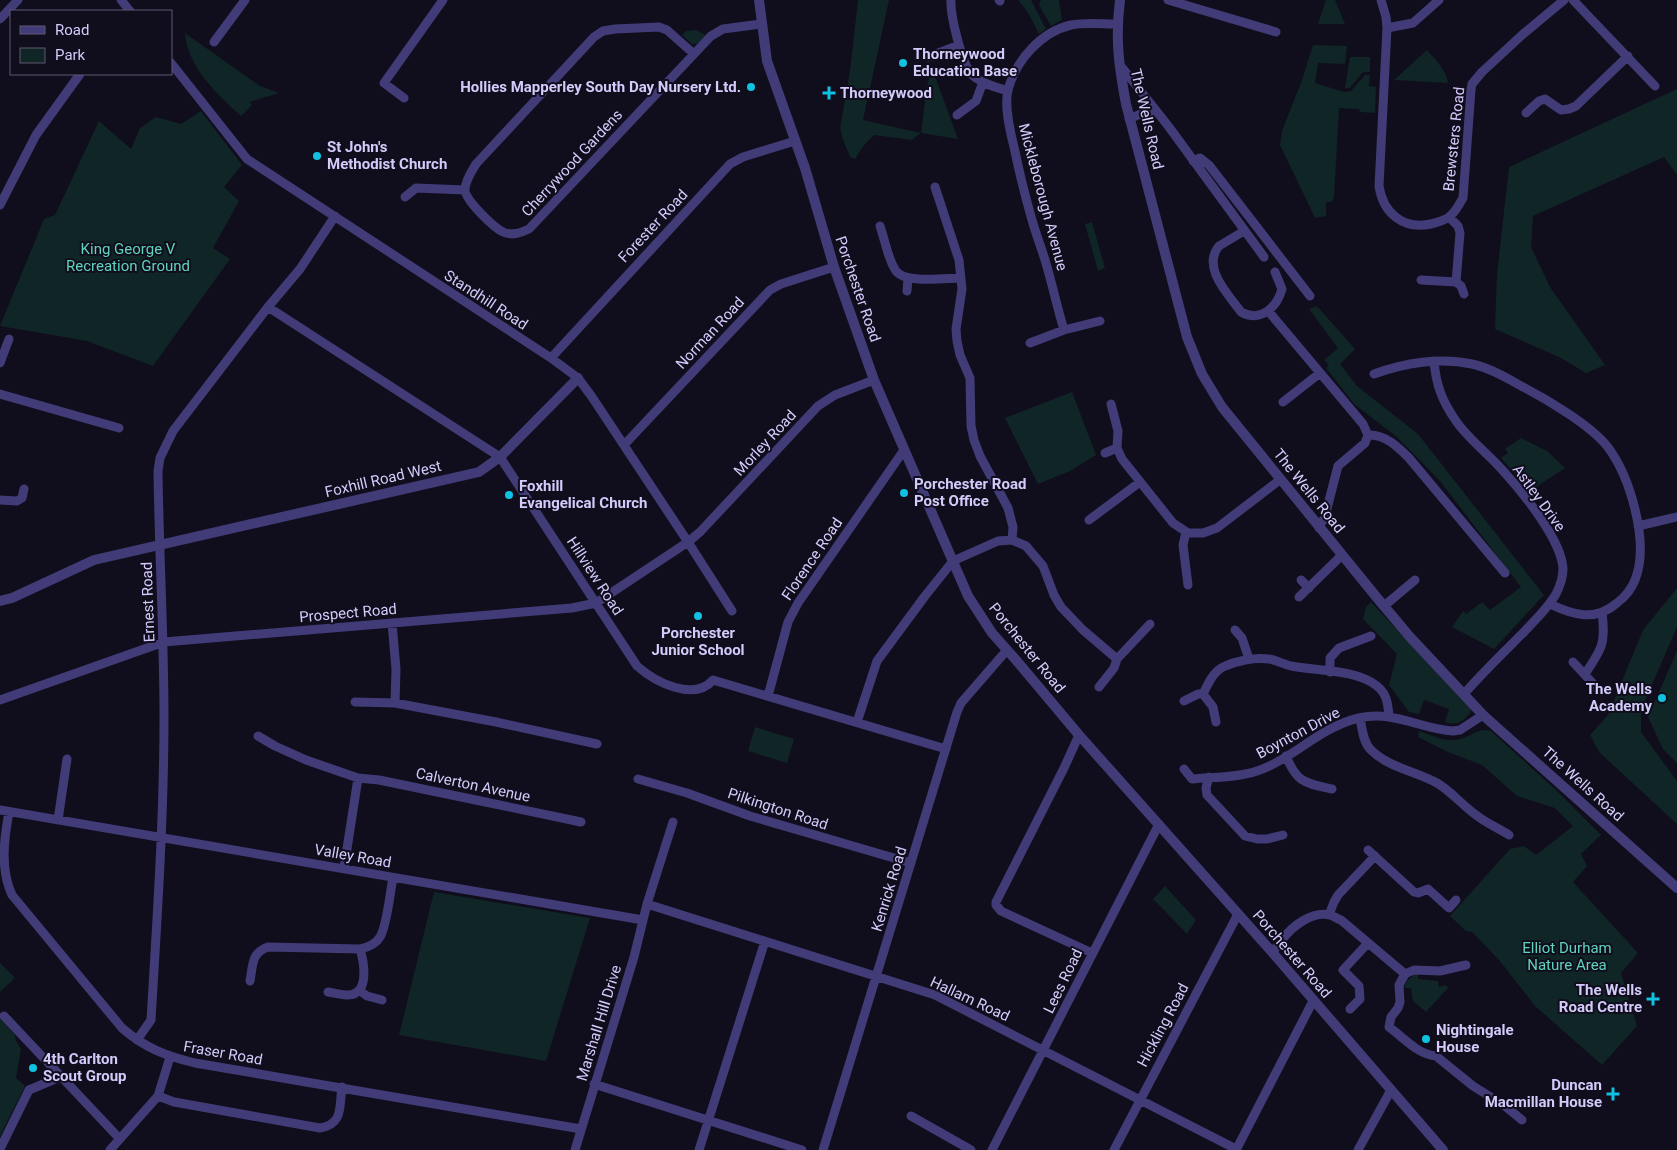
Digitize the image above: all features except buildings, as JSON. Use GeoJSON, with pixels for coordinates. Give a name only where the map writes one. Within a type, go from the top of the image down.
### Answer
{"type":"FeatureCollection","features":[{"type":"Feature","properties":{"kind":"street"},"geometry":{"type":"LineString","coordinates":[[0,19],[18,0]]}},
{"type":"Feature","properties":{"kind":"street"},"geometry":{"type":"LineString","coordinates":[[121,0],[128,10]]}},
{"type":"Feature","properties":{"kind":"street"},"geometry":{"type":"LineString","coordinates":[[214,42],[245,0]]}},
{"type":"Feature","properties":{"kind":"street"},"geometry":{"type":"LineString","coordinates":[[404,98],[384,83],[443,0]]}},
{"type":"Feature","properties":{"kind":"street","name":"Porchester Road"},"geometry":{"type":"LineString","coordinates":[[759,0],[760,24],[766,60],[795,141],[834,267],[874,380],[972,602],[986,625],[1079,735],[1272,952],[1443,1150]]}},
{"type":"Feature","properties":{"kind":"street"},"geometry":{"type":"LineString","coordinates":[[951,0],[950,7],[965,63],[972,74],[983,82],[1008,91]]}},
{"type":"Feature","properties":{"kind":"street","name":"The Wells Road"},"geometry":{"type":"LineString","coordinates":[[1120,0],[1117,24],[1119,65],[1129,119],[1181,315],[1193,355],[1209,388],[1222,407],[1319,528],[1384,606],[1410,637],[1483,715],[1677,888]]}},
{"type":"Feature","properties":{"kind":"street"},"geometry":{"type":"LineString","coordinates":[[1168,0],[1276,32]]}},
{"type":"Feature","properties":{"kind":"street"},"geometry":{"type":"LineString","coordinates":[[1381,0],[1387,28],[1379,186],[1381,196],[1390,213],[1407,223],[1416,226],[1426,225],[1449,217],[1458,226],[1460,233],[1456,282]]}},
{"type":"Feature","properties":{"kind":"street"},"geometry":{"type":"LineString","coordinates":[[1387,28],[1413,23],[1439,0]]}},
{"type":"Feature","properties":{"kind":"street","name":"Brewsters Road"},"geometry":{"type":"LineString","coordinates":[[1449,217],[1463,198],[1472,84],[1482,72],[1522,35],[1564,0]]}},
{"type":"Feature","properties":{"kind":"street"},"geometry":{"type":"LineString","coordinates":[[1573,0],[1655,86]]}},
{"type":"Feature","properties":{"kind":"street","name":"Cherrywood Gardens"},"geometry":{"type":"LineString","coordinates":[[465,190],[471,204],[502,231],[511,234],[529,229],[711,36],[723,29],[760,24]]}},
{"type":"Feature","properties":{"kind":"street","name":"Mickleborough Avenue"},"geometry":{"type":"LineString","coordinates":[[1064,330],[1046,260],[1032,222],[1008,120],[1008,91],[1018,67],[1028,52],[1054,31],[1072,25],[1117,24]]}},
{"type":"Feature","properties":{"kind":"street"},"geometry":{"type":"LineString","coordinates":[[405,196],[416,188],[465,190],[468,177],[476,164],[594,38],[603,31],[649,26],[659,27],[667,30],[694,54]]}},
{"type":"Feature","properties":{"kind":"street"},"geometry":{"type":"LineString","coordinates":[[928,57],[959,45]]}},
{"type":"Feature","properties":{"kind":"street"},"geometry":{"type":"LineString","coordinates":[[1526,113],[1539,101],[1545,99],[1561,110],[1576,106],[1628,56]]}},
{"type":"Feature","properties":{"kind":"street","name":"Standhill Road"},"geometry":{"type":"LineString","coordinates":[[172,64],[247,159],[578,378],[686,538],[732,611]]}},
{"type":"Feature","properties":{"kind":"street"},"geometry":{"type":"LineString","coordinates":[[1119,65],[1264,257]]}},
{"type":"Feature","properties":{"kind":"street"},"geometry":{"type":"LineString","coordinates":[[0,205],[36,135],[79,75]]}},
{"type":"Feature","properties":{"kind":"street"},"geometry":{"type":"LineString","coordinates":[[961,110],[976,101],[983,82]]}},
{"type":"Feature","properties":{"kind":"street"},"geometry":{"type":"LineString","coordinates":[[1129,119],[1145,112],[1157,113]]}},
{"type":"Feature","properties":{"kind":"street","name":"Forester Road"},"geometry":{"type":"LineString","coordinates":[[550,358],[730,164],[744,157],[795,141]]}},
{"type":"Feature","properties":{"kind":"street"},"geometry":{"type":"LineString","coordinates":[[1193,161],[1200,158],[1209,165],[1310,296]]}},
{"type":"Feature","properties":{"kind":"street"},"geometry":{"type":"LineString","coordinates":[[934,187],[959,260],[962,278],[956,329],[960,355],[970,378],[971,426],[974,440],[980,456],[1008,508],[1013,527],[1012,540]]}},
{"type":"Feature","properties":{"kind":"street","name":"Ernest Road"},"geometry":{"type":"LineString","coordinates":[[137,1040],[151,1020],[162,839],[164,642],[158,471],[160,458],[173,431],[268,307],[300,269],[335,216]]}},
{"type":"Feature","properties":{"kind":"street"},"geometry":{"type":"LineString","coordinates":[[880,226],[893,266],[897,272],[908,278],[962,278]]}},
{"type":"Feature","properties":{"kind":"street"},"geometry":{"type":"LineString","coordinates":[[1244,231],[1219,246],[1216,249],[1214,259],[1217,276],[1224,290],[1241,312],[1255,316],[1269,312],[1277,302],[1282,289],[1275,272]]}},
{"type":"Feature","properties":{"kind":"street","name":"Norman Road"},"geometry":{"type":"LineString","coordinates":[[624,445],[770,290],[781,284],[834,267]]}},
{"type":"Feature","properties":{"kind":"street"},"geometry":{"type":"LineString","coordinates":[[907,291],[908,278]]}},
{"type":"Feature","properties":{"kind":"street"},"geometry":{"type":"LineString","coordinates":[[1421,280],[1456,282],[1461,286],[1464,294]]}},
{"type":"Feature","properties":{"kind":"street","name":"Hillview Road"},"geometry":{"type":"LineString","coordinates":[[268,307],[500,457],[637,666],[656,681],[693,690],[708,686],[713,680],[946,749]]}},
{"type":"Feature","properties":{"kind":"street"},"geometry":{"type":"LineString","coordinates":[[1269,312],[1363,424],[1368,435],[1365,443],[1338,466],[1324,520],[1319,528]]}},
{"type":"Feature","properties":{"kind":"street"},"geometry":{"type":"LineString","coordinates":[[1030,343],[1064,330],[1100,321]]}},
{"type":"Feature","properties":{"kind":"street"},"geometry":{"type":"LineString","coordinates":[[0,363],[9,339]]}},
{"type":"Feature","properties":{"kind":"street"},"geometry":{"type":"LineString","coordinates":[[1374,374],[1393,367],[1434,361],[1471,364],[1492,370],[1531,391],[1596,435],[1617,462],[1627,485],[1638,526],[1640,562],[1636,579],[1627,595],[1614,606],[1602,612],[1577,615],[1550,604]]}},
{"type":"Feature","properties":{"kind":"street","name":"Astley Drive"},"geometry":{"type":"LineString","coordinates":[[1434,361],[1435,380],[1456,422],[1505,472],[1527,500],[1555,543],[1561,557],[1563,570],[1561,582],[1550,604],[1464,694]]}},
{"type":"Feature","properties":{"kind":"street"},"geometry":{"type":"LineString","coordinates":[[1283,402],[1320,373]]}},
{"type":"Feature","properties":{"kind":"street","name":"Foxhill Road West"},"geometry":{"type":"LineString","coordinates":[[0,602],[94,560],[470,475],[489,466],[500,457],[578,378]]}},
{"type":"Feature","properties":{"kind":"street","name":"Morley Road"},"geometry":{"type":"LineString","coordinates":[[686,538],[713,519],[818,406],[835,396],[874,380]]}},
{"type":"Feature","properties":{"kind":"street"},"geometry":{"type":"LineString","coordinates":[[0,394],[119,428]]}},
{"type":"Feature","properties":{"kind":"street"},"geometry":{"type":"LineString","coordinates":[[1110,404],[1118,431],[1117,448],[1122,459],[1173,523],[1186,532],[1203,533],[1217,528],[1281,480]]}},
{"type":"Feature","properties":{"kind":"street"},"geometry":{"type":"LineString","coordinates":[[1368,435],[1381,437],[1399,448],[1409,458],[1505,573]]}},
{"type":"Feature","properties":{"kind":"street"},"geometry":{"type":"LineString","coordinates":[[1105,453],[1117,448]]}},
{"type":"Feature","properties":{"kind":"street","name":"Florence Road"},"geometry":{"type":"LineString","coordinates":[[768,696],[788,622],[798,603],[904,450]]}},
{"type":"Feature","properties":{"kind":"street"},"geometry":{"type":"LineString","coordinates":[[1089,520],[1140,482]]}},
{"type":"Feature","properties":{"kind":"street"},"geometry":{"type":"LineString","coordinates":[[0,500],[16,501],[22,498],[24,489]]}},
{"type":"Feature","properties":{"kind":"street"},"geometry":{"type":"LineString","coordinates":[[1638,526],[1677,517]]}},
{"type":"Feature","properties":{"kind":"street"},"geometry":{"type":"LineString","coordinates":[[1186,532],[1183,545],[1188,585]]}},
{"type":"Feature","properties":{"kind":"street","name":"Prospect Road"},"geometry":{"type":"LineString","coordinates":[[0,700],[164,642],[572,608],[596,603],[686,538]]}},
{"type":"Feature","properties":{"kind":"street"},"geometry":{"type":"LineString","coordinates":[[858,722],[877,661],[953,561],[998,541],[1012,540],[1026,546],[1042,566],[1061,607],[1083,630],[1117,659]]}},
{"type":"Feature","properties":{"kind":"street"},"geometry":{"type":"LineString","coordinates":[[1299,597],[1342,555]]}},
{"type":"Feature","properties":{"kind":"street"},"geometry":{"type":"LineString","coordinates":[[1301,580],[1309,588]]}},
{"type":"Feature","properties":{"kind":"street"},"geometry":{"type":"LineString","coordinates":[[1384,606],[1415,580]]}},
{"type":"Feature","properties":{"kind":"street"},"geometry":{"type":"LineString","coordinates":[[1585,674],[1600,653],[1604,626],[1602,612]]}},
{"type":"Feature","properties":{"kind":"street"},"geometry":{"type":"LineString","coordinates":[[392,623],[396,669],[395,703]]}},
{"type":"Feature","properties":{"kind":"street"},"geometry":{"type":"LineString","coordinates":[[1099,687],[1114,668],[1117,659],[1150,624]]}},
{"type":"Feature","properties":{"kind":"street"},"geometry":{"type":"LineString","coordinates":[[1235,630],[1242,638],[1249,659]]}},
{"type":"Feature","properties":{"kind":"street"},"geometry":{"type":"LineString","coordinates":[[1330,672],[1330,658],[1339,648],[1371,636]]}},
{"type":"Feature","properties":{"kind":"street","name":"Kenrick Road"},"geometry":{"type":"LineString","coordinates":[[823,1150],[961,703],[1007,650]]}},
{"type":"Feature","properties":{"kind":"street"},"geometry":{"type":"LineString","coordinates":[[1203,694],[1217,671],[1222,667],[1249,659],[1268,659],[1289,666],[1362,678],[1377,686],[1386,696],[1389,717]]}},
{"type":"Feature","properties":{"kind":"street"},"geometry":{"type":"LineString","coordinates":[[1573,662],[1598,689]]}},
{"type":"Feature","properties":{"kind":"street"},"geometry":{"type":"LineString","coordinates":[[1184,701],[1198,694],[1203,694]]}},
{"type":"Feature","properties":{"kind":"street"},"geometry":{"type":"LineString","coordinates":[[1203,694],[1214,707],[1216,722]]}},
{"type":"Feature","properties":{"kind":"street"},"geometry":{"type":"LineString","coordinates":[[355,702],[395,703],[597,744]]}},
{"type":"Feature","properties":{"kind":"street","name":"Boynton Drive"},"geometry":{"type":"LineString","coordinates":[[1184,769],[1192,779],[1232,776],[1257,771],[1286,756],[1323,732],[1360,718],[1389,717],[1453,731],[1460,730],[1483,715]]}},
{"type":"Feature","properties":{"kind":"street"},"geometry":{"type":"LineString","coordinates":[[1360,718],[1363,733],[1370,749],[1386,762],[1437,783],[1456,796],[1474,814],[1509,835]]}},
{"type":"Feature","properties":{"kind":"street"},"geometry":{"type":"LineString","coordinates":[[1079,735],[996,905],[1001,911],[1092,953]]}},
{"type":"Feature","properties":{"kind":"street","name":"Calverton Avenue"},"geometry":{"type":"LineString","coordinates":[[258,736],[306,760],[358,778],[471,798],[581,822]]}},
{"type":"Feature","properties":{"kind":"street"},"geometry":{"type":"LineString","coordinates":[[1286,756],[1292,771],[1301,780],[1332,789]]}},
{"type":"Feature","properties":{"kind":"street"},"geometry":{"type":"LineString","coordinates":[[58,820],[67,759]]}},
{"type":"Feature","properties":{"kind":"street"},"geometry":{"type":"LineString","coordinates":[[1210,777],[1206,783],[1207,795],[1245,836],[1268,843],[1283,835]]}},
{"type":"Feature","properties":{"kind":"street"},"geometry":{"type":"LineString","coordinates":[[344,868],[358,778]]}},
{"type":"Feature","properties":{"kind":"street","name":"Pilkington Road"},"geometry":{"type":"LineString","coordinates":[[638,779],[687,793],[750,816],[911,863]]}},
{"type":"Feature","properties":{"kind":"street","name":"Valley Road"},"geometry":{"type":"LineString","coordinates":[[4,811],[643,920]]}},
{"type":"Feature","properties":{"kind":"street","name":"Fraser Road"},"geometry":{"type":"LineString","coordinates":[[4,811],[4,874],[12,895],[122,1028],[137,1040],[170,1057],[581,1129]]}},
{"type":"Feature","properties":{"kind":"street","name":"Marshall Hill Drive"},"geometry":{"type":"LineString","coordinates":[[575,1150],[673,822]]}},
{"type":"Feature","properties":{"kind":"street","name":"Lees Road"},"geometry":{"type":"LineString","coordinates":[[992,1150],[1159,824]]}},
{"type":"Feature","properties":{"kind":"street"},"geometry":{"type":"LineString","coordinates":[[1329,915],[1338,895],[1372,853],[1414,892],[1418,893],[1428,889],[1449,908],[1456,900]]}},
{"type":"Feature","properties":{"kind":"street"},"geometry":{"type":"LineString","coordinates":[[250,981],[254,957],[257,952],[268,947],[360,949],[371,946],[383,932],[393,878]]}},
{"type":"Feature","properties":{"kind":"street","name":"Hallam Road"},"geometry":{"type":"LineString","coordinates":[[647,904],[935,995],[1236,1149]]}},
{"type":"Feature","properties":{"kind":"street","name":"Hickling Road"},"geometry":{"type":"LineString","coordinates":[[1114,1150],[1238,914]]}},
{"type":"Feature","properties":{"kind":"street"},"geometry":{"type":"LineString","coordinates":[[1272,952],[1281,940],[1300,922],[1319,915],[1329,915],[1341,920],[1405,974]]}},
{"type":"Feature","properties":{"kind":"street"},"geometry":{"type":"LineString","coordinates":[[699,1150],[764,942]]}},
{"type":"Feature","properties":{"kind":"street"},"geometry":{"type":"LineString","coordinates":[[1350,1009],[1360,999],[1360,986],[1343,970],[1368,943]]}},
{"type":"Feature","properties":{"kind":"street"},"geometry":{"type":"LineString","coordinates":[[328,992],[349,996],[356,994],[359,990],[365,971],[360,949]]}},
{"type":"Feature","properties":{"kind":"street"},"geometry":{"type":"LineString","coordinates":[[1466,965],[1440,970],[1414,970],[1405,974],[1399,985],[1400,1002],[1391,1017],[1389,1027],[1429,1056],[1436,1056],[1474,1086],[1512,1107],[1522,1120]]}},
{"type":"Feature","properties":{"kind":"street"},"geometry":{"type":"LineString","coordinates":[[359,990],[367,996],[382,1000]]}},
{"type":"Feature","properties":{"kind":"street"},"geometry":{"type":"LineString","coordinates":[[1236,1149],[1313,1001]]}},
{"type":"Feature","properties":{"kind":"street"},"geometry":{"type":"LineString","coordinates":[[4,1016],[118,1138]]}},
{"type":"Feature","properties":{"kind":"street"},"geometry":{"type":"LineString","coordinates":[[110,1150],[118,1138],[140,1118],[158,1096],[170,1057]]}},
{"type":"Feature","properties":{"kind":"street"},"geometry":{"type":"LineString","coordinates":[[0,1149],[29,1090],[60,1076]]}},
{"type":"Feature","properties":{"kind":"street"},"geometry":{"type":"LineString","coordinates":[[594,1084],[802,1150]]}},
{"type":"Feature","properties":{"kind":"street"},"geometry":{"type":"LineString","coordinates":[[158,1096],[174,1102],[320,1128],[333,1124],[337,1119],[340,1111],[342,1087]]}},
{"type":"Feature","properties":{"kind":"street"},"geometry":{"type":"LineString","coordinates":[[1358,1150],[1391,1090]]}},
{"type":"Feature","properties":{"kind":"street"},"geometry":{"type":"LineString","coordinates":[[911,1116],[971,1150]]}},
{"type":"Feature","properties":{"kind":"green space"},"geometry":{"type":"Polygon","coordinates":[[[858,0],[889,0],[863,120],[921,133],[912,140],[874,135],[864,145],[855,159],[850,157],[840,128],[850,71],[858,0]]]}},
{"type":"Feature","properties":{"kind":"green space"},"geometry":{"type":"Polygon","coordinates":[[[1018,0],[1031,0],[1046,29],[1039,34],[1029,14],[1018,0]]]}},
{"type":"Feature","properties":{"kind":"green space"},"geometry":{"type":"Polygon","coordinates":[[[1041,0],[1059,0],[1062,20],[1051,26],[1039,5],[1041,0]]]}},
{"type":"Feature","properties":{"kind":"green space"},"geometry":{"type":"Polygon","coordinates":[[[1326,0],[1335,0],[1345,24],[1318,24],[1326,0]]]}},
{"type":"Feature","properties":{"kind":"green space"},"geometry":{"type":"Polygon","coordinates":[[[696,30],[706,35],[697,44],[692,44],[682,35],[686,31],[696,30]]]}},
{"type":"Feature","properties":{"kind":"green space"},"geometry":{"type":"Polygon","coordinates":[[[185,33],[260,86],[279,93],[249,102],[252,105],[241,116],[223,99],[198,69],[191,57],[185,33]]]}},
{"type":"Feature","properties":{"kind":"green space"},"geometry":{"type":"Polygon","coordinates":[[[1313,45],[1347,46],[1345,64],[1318,63],[1315,83],[1344,92],[1351,91],[1365,75],[1370,75],[1369,86],[1376,87],[1375,113],[1360,112],[1359,109],[1339,108],[1334,198],[1331,202],[1326,202],[1326,216],[1315,218],[1280,145],[1282,131],[1302,80],[1313,45]]]}},
{"type":"Feature","properties":{"kind":"green space"},"geometry":{"type":"Polygon","coordinates":[[[1427,50],[1443,69],[1448,83],[1394,80],[1427,50]]]}},
{"type":"Feature","properties":{"kind":"green space"},"geometry":{"type":"Polygon","coordinates":[[[1350,57],[1370,57],[1370,72],[1363,72],[1350,88],[1345,88],[1350,57]]]}},
{"type":"Feature","properties":{"kind":"green space"},"geometry":{"type":"Polygon","coordinates":[[[932,68],[958,139],[921,133],[927,86],[932,68]]]}},
{"type":"Feature","properties":{"kind":"green space"},"geometry":{"type":"Polygon","coordinates":[[[1677,89],[1677,175],[1664,157],[1533,216],[1531,247],[1550,287],[1605,365],[1586,373],[1561,358],[1495,329],[1497,274],[1509,167],[1677,89]]]}},
{"type":"Feature","properties":{"kind":"green space","name":"King George V Recreation Ground"},"geometry":{"type":"Polygon","coordinates":[[[201,111],[242,165],[224,187],[239,201],[213,248],[230,259],[153,366],[87,341],[0,326],[44,219],[55,215],[99,121],[131,149],[140,128],[156,117],[181,124],[201,111]]]}},
{"type":"Feature","properties":{"kind":"green space"},"geometry":{"type":"Polygon","coordinates":[[[1092,222],[1105,268],[1098,271],[1085,224],[1092,222]]]}},
{"type":"Feature","properties":{"kind":"green space"},"geometry":{"type":"Polygon","coordinates":[[[1317,306],[1355,349],[1340,364],[1357,386],[1418,434],[1544,595],[1494,649],[1452,627],[1463,611],[1466,614],[1482,602],[1490,610],[1521,587],[1440,481],[1397,437],[1354,404],[1326,368],[1329,365],[1324,360],[1338,348],[1309,309],[1317,306]]]}},
{"type":"Feature","properties":{"kind":"green space"},"geometry":{"type":"Polygon","coordinates":[[[1072,392],[1096,455],[1070,471],[1038,484],[1005,418],[1072,392]]]}},
{"type":"Feature","properties":{"kind":"green space"},"geometry":{"type":"Polygon","coordinates":[[[1521,438],[1547,451],[1565,468],[1530,491],[1501,458],[1508,453],[1505,449],[1521,438]]]}},
{"type":"Feature","properties":{"kind":"green space"},"geometry":{"type":"Polygon","coordinates":[[[1677,588],[1677,627],[1641,710],[1641,732],[1677,781],[1677,824],[1599,752],[1590,735],[1608,715],[1643,630],[1677,588]]]}},
{"type":"Feature","properties":{"kind":"green space"},"geometry":{"type":"Polygon","coordinates":[[[1371,602],[1470,708],[1471,712],[1462,721],[1453,724],[1445,722],[1449,709],[1424,700],[1419,714],[1409,712],[1389,685],[1397,654],[1363,619],[1366,607],[1371,602]]]}},
{"type":"Feature","properties":{"kind":"green space"},"geometry":{"type":"Polygon","coordinates":[[[1677,651],[1677,763],[1663,749],[1648,717],[1677,651]]]}},
{"type":"Feature","properties":{"kind":"green space"},"geometry":{"type":"Polygon","coordinates":[[[755,727],[794,739],[787,763],[748,751],[755,727]]]}},
{"type":"Feature","properties":{"kind":"green space","name":"Elliot Durham Nature Area"},"geometry":{"type":"Polygon","coordinates":[[[1482,730],[1491,731],[1557,791],[1601,835],[1581,854],[1587,866],[1573,882],[1638,953],[1621,973],[1637,1026],[1602,1065],[1535,1006],[1499,960],[1472,932],[1466,931],[1450,916],[1510,849],[1524,846],[1536,855],[1573,826],[1555,808],[1517,796],[1482,765],[1448,752],[1418,737],[1419,731],[1441,739],[1457,740],[1482,730]]]}},
{"type":"Feature","properties":{"kind":"green space"},"geometry":{"type":"Polygon","coordinates":[[[1165,886],[1196,920],[1187,934],[1153,899],[1165,886]]]}},
{"type":"Feature","properties":{"kind":"green space"},"geometry":{"type":"Polygon","coordinates":[[[434,892],[590,918],[546,1061],[399,1035],[434,892]]]}},
{"type":"Feature","properties":{"kind":"green space"},"geometry":{"type":"Polygon","coordinates":[[[0,963],[15,978],[0,992],[0,963]]]}},
{"type":"Feature","properties":{"kind":"green space"},"geometry":{"type":"Polygon","coordinates":[[[1415,974],[1418,975],[1418,979],[1438,981],[1439,987],[1446,985],[1448,988],[1426,1012],[1413,1001],[1411,988],[1404,988],[1407,981],[1415,974]]]}},
{"type":"Feature","properties":{"kind":"green space"},"geometry":{"type":"Polygon","coordinates":[[[0,1018],[15,1035],[21,1049],[16,1078],[25,1086],[0,1136],[0,1018]]]}},
{"type":"Feature","properties":{"kind":"place","name":"Thorneywood Education Base"},"geometry":{"type":"Point","coordinates":[903,63]}},
{"type":"Feature","properties":{"kind":"place","name":"Hollies Mapperley South Day Nursery Ltd."},"geometry":{"type":"Point","coordinates":[751,87]}},
{"type":"Feature","properties":{"kind":"place","name":"Thorneywood"},"geometry":{"type":"Point","coordinates":[829,93]}},
{"type":"Feature","properties":{"kind":"place","name":"St John's Methodist Church"},"geometry":{"type":"Point","coordinates":[317,156]}},
{"type":"Feature","properties":{"kind":"place","name":"Porchester Road Post Office"},"geometry":{"type":"Point","coordinates":[904,493]}},
{"type":"Feature","properties":{"kind":"place","name":"Foxhill Evangelical Church"},"geometry":{"type":"Point","coordinates":[509,495]}},
{"type":"Feature","properties":{"kind":"place","name":"Porchester Junior School"},"geometry":{"type":"Point","coordinates":[698,616]}},
{"type":"Feature","properties":{"kind":"place","name":"The Wells Academy"},"geometry":{"type":"Point","coordinates":[1662,698]}},
{"type":"Feature","properties":{"kind":"place","name":"The Wells Road Centre"},"geometry":{"type":"Point","coordinates":[1653,999]}},
{"type":"Feature","properties":{"kind":"place","name":"Nightingale House"},"geometry":{"type":"Point","coordinates":[1426,1039]}},
{"type":"Feature","properties":{"kind":"place","name":"4th Carlton Scout Group"},"geometry":{"type":"Point","coordinates":[33,1068]}},
{"type":"Feature","properties":{"kind":"place","name":"Duncan Macmillan House"},"geometry":{"type":"Point","coordinates":[1613,1094]}}]}
